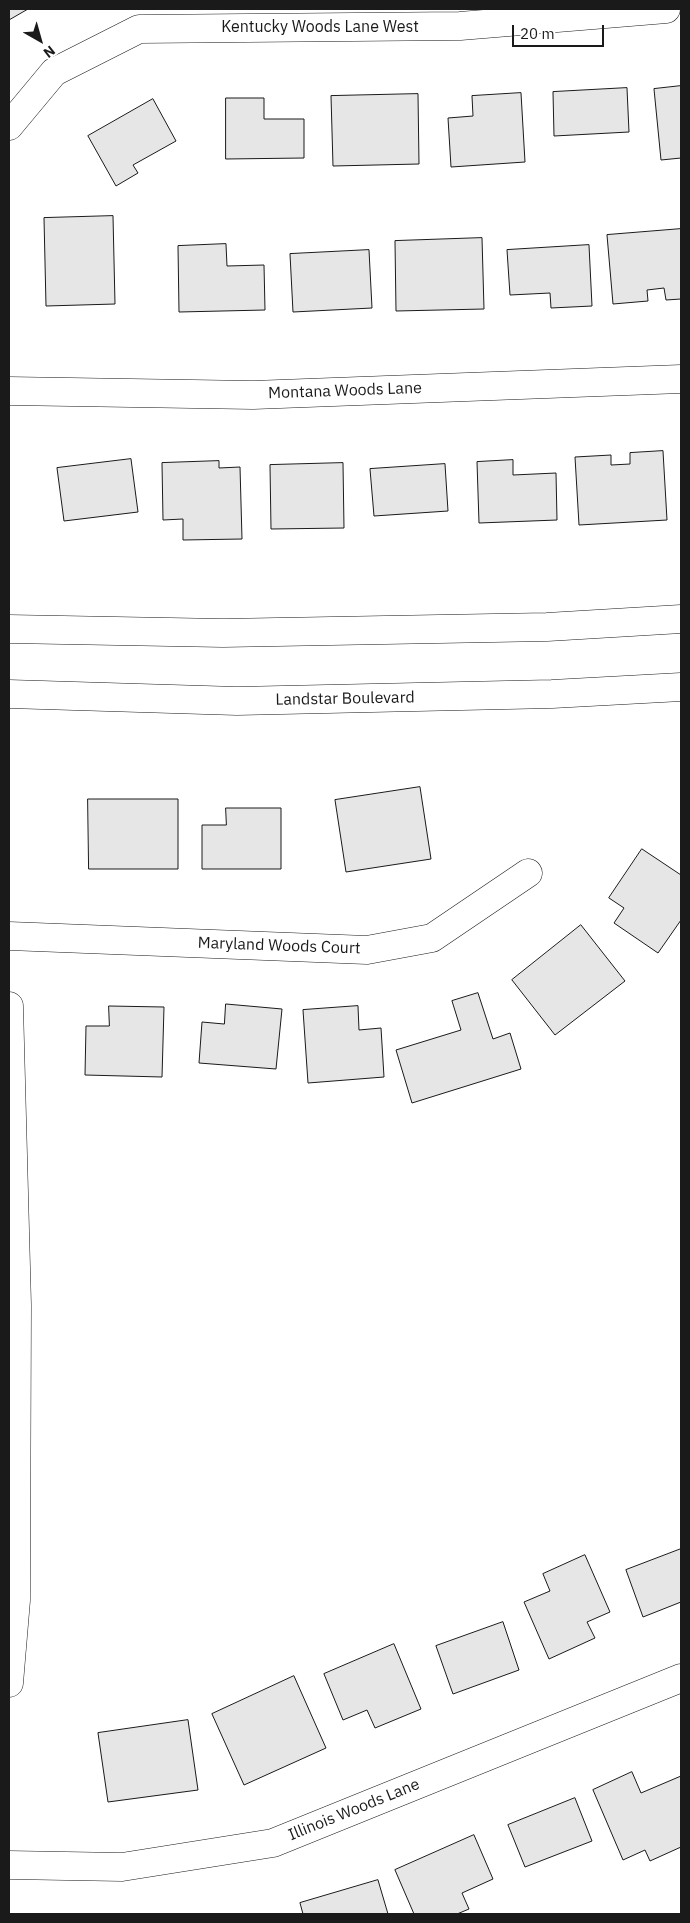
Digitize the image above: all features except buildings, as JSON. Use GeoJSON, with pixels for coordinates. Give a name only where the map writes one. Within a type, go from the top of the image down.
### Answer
{"type":"FeatureCollection","features":[{"type":"Feature","properties":{"kind":"street","name":"Kentucky Woods Lane West"},"geometry":{"type":"LineString","coordinates":[[9,126],[54,72],[139,30],[460,26],[666,9]]}},
{"type":"Feature","properties":{"kind":"street","name":"Montana Woods Lane"},"geometry":{"type":"LineString","coordinates":[[9,391],[253,395],[681,379]]}},
{"type":"Feature","properties":{"kind":"street"},"geometry":{"type":"LineString","coordinates":[[9,629],[242,633],[547,628],[681,619]]}},
{"type":"Feature","properties":{"kind":"street","name":"Landstar Boulevard"},"geometry":{"type":"LineString","coordinates":[[9,694],[237,701],[552,694],[681,687]]}},
{"type":"Feature","properties":{"kind":"street","name":"Maryland Woods Court"},"geometry":{"type":"LineString","coordinates":[[9,936],[367,950],[432,938],[528,873]]}},
{"type":"Feature","properties":{"kind":"street"},"geometry":{"type":"LineString","coordinates":[[9,1006],[16,1600],[9,1683]]}},
{"type":"Feature","properties":{"kind":"street","name":"Illinois Woods Lane"},"geometry":{"type":"LineString","coordinates":[[9,1865],[122,1867],[273,1843],[681,1678]]}}]}
